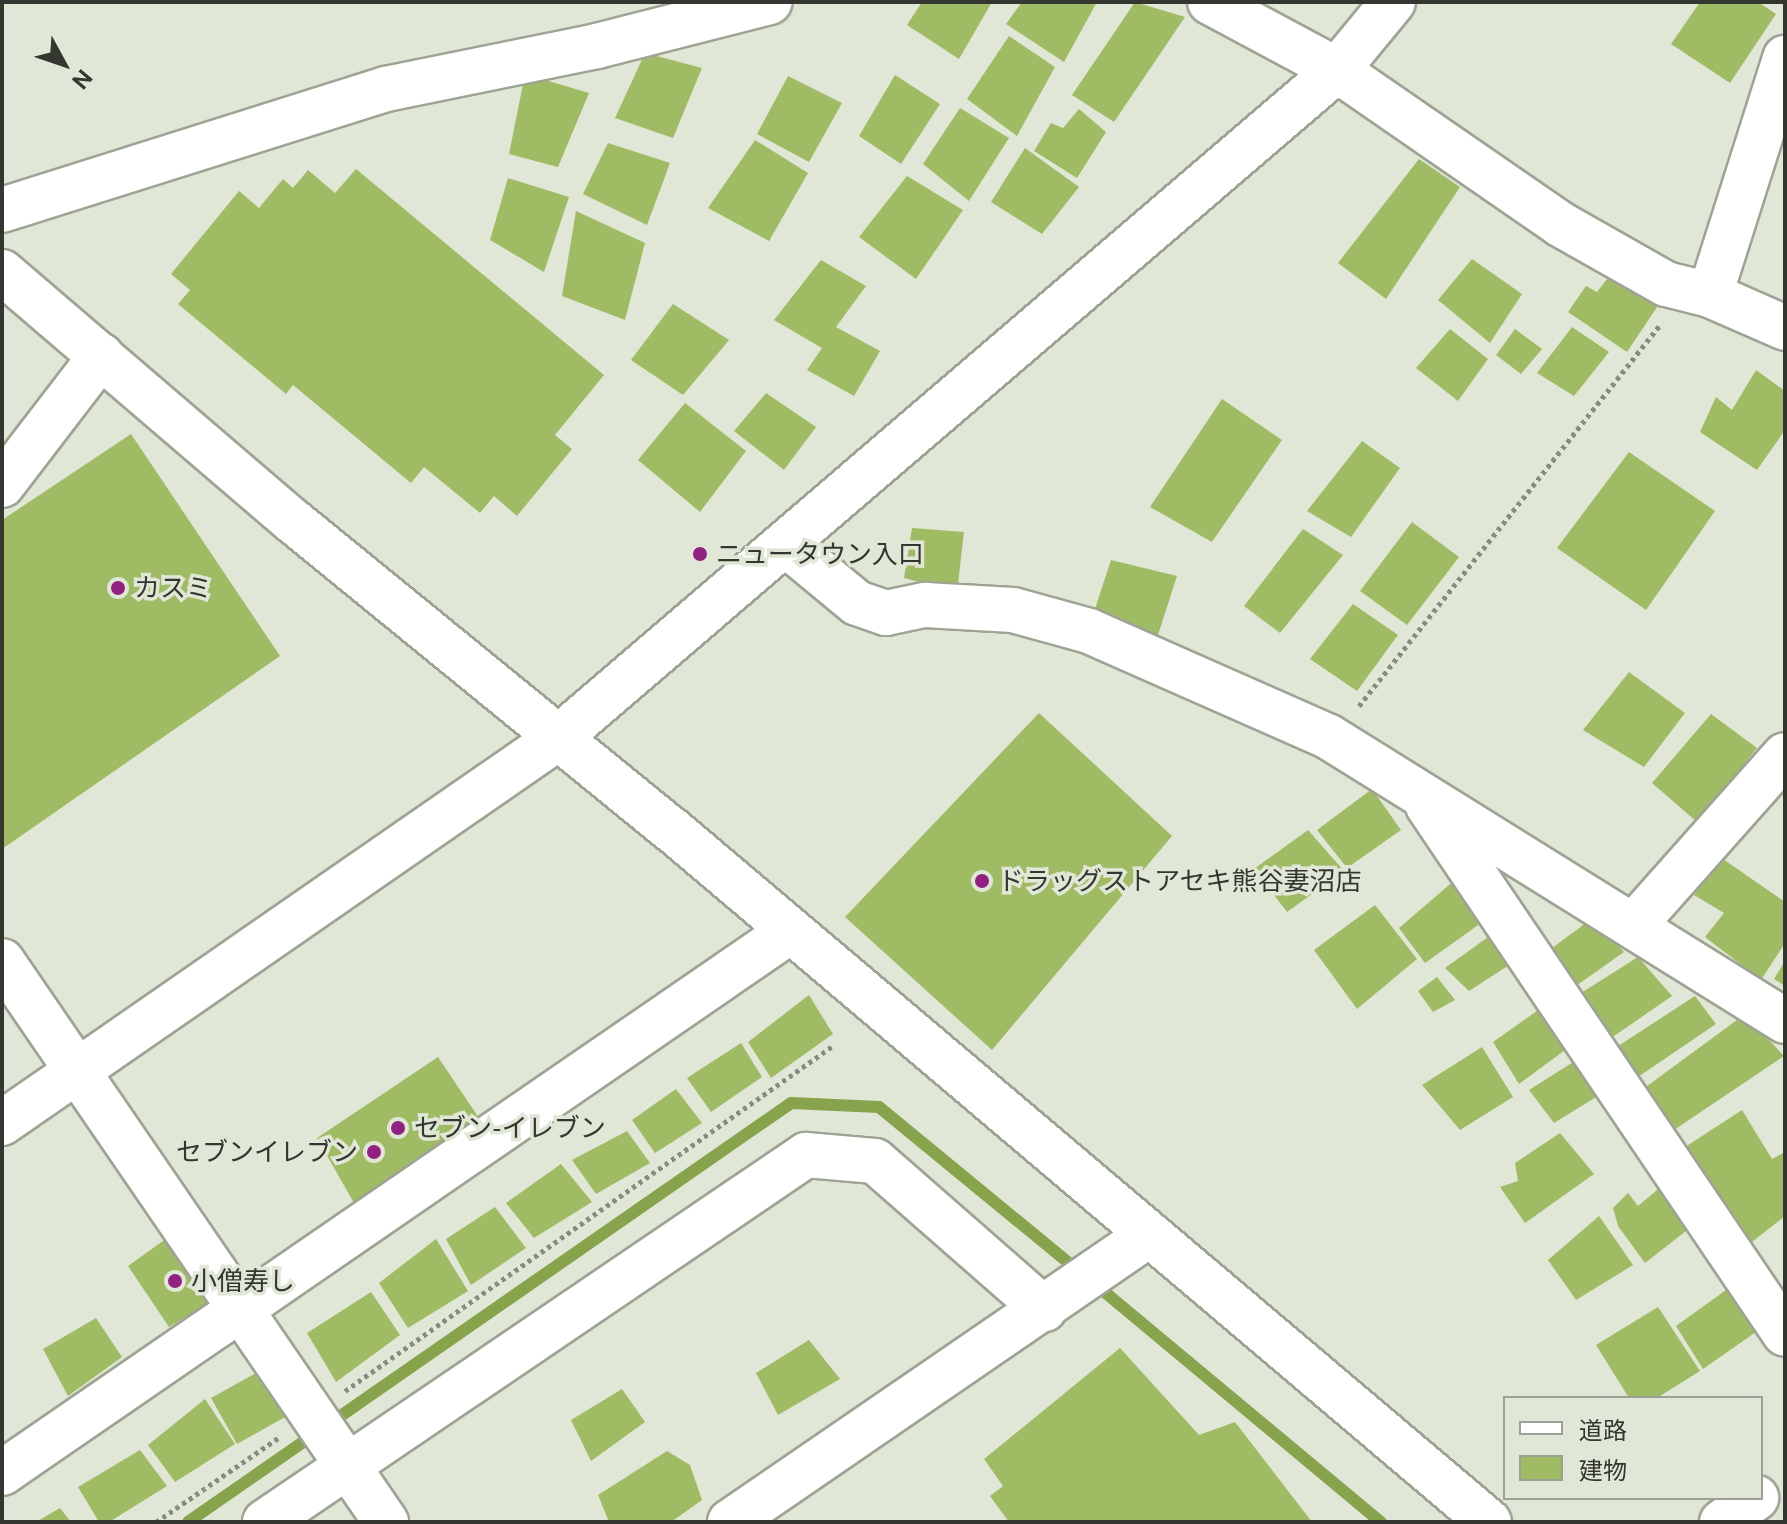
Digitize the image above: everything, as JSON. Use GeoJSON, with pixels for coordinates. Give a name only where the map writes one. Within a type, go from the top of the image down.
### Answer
{"type":"FeatureCollection","features":[{"type":"Feature","properties":{"kind":"street"},"geometry":{"type":"LineString","coordinates":[[2,210],[386,89],[597,46],[769,2]]}},
{"type":"Feature","properties":{"kind":"street"},"geometry":{"type":"LineString","coordinates":[[1210,2],[1337,70],[1560,224],[1666,284],[1699,292],[1785,328]]}},
{"type":"Feature","properties":{"kind":"street"},"geometry":{"type":"LineString","coordinates":[[2,1123],[558,738],[788,546],[1337,70],[1393,2]]}},
{"type":"Feature","properties":{"kind":"street"},"geometry":{"type":"LineString","coordinates":[[1699,292],[1785,58]]}},
{"type":"Feature","properties":{"kind":"street"},"geometry":{"type":"LineString","coordinates":[[2,272],[1489,1522]]}},
{"type":"Feature","properties":{"kind":"street"},"geometry":{"type":"LineString","coordinates":[[2,485],[101,356]]}},
{"type":"Feature","properties":{"kind":"street"},"geometry":{"type":"LineString","coordinates":[[788,546],[857,603],[886,613],[925,605],[1013,610],[1089,631],[1333,739],[1785,1021]]}},
{"type":"Feature","properties":{"kind":"street"},"geometry":{"type":"LineString","coordinates":[[1634,925],[1785,755]]}},
{"type":"Feature","properties":{"kind":"street"},"geometry":{"type":"LineString","coordinates":[[1418,792],[1785,1334]]}},
{"type":"Feature","properties":{"kind":"street"},"geometry":{"type":"LineString","coordinates":[[2,1473],[789,932]]}},
{"type":"Feature","properties":{"kind":"street"},"geometry":{"type":"LineString","coordinates":[[2,961],[386,1522]]}},
{"type":"Feature","properties":{"kind":"street"},"geometry":{"type":"LineString","coordinates":[[265,1522],[806,1155],[875,1161],[1044,1309]]}},
{"type":"Feature","properties":{"kind":"street"},"geometry":{"type":"LineString","coordinates":[[730,1522],[1147,1236]]}},
{"type":"Feature","properties":{"kind":"street"},"geometry":{"type":"LineString","coordinates":[[1763,1493],[1785,1478]]}},
{"type":"Feature","properties":{"kind":"street"},"geometry":{"type":"LineString","coordinates":[[1722,1522],[1753,1500]]}},
{"type":"Feature","properties":{"kind":"path"},"geometry":{"type":"LineString","coordinates":[[1333,739],[1699,292]]}},
{"type":"Feature","properties":{"kind":"path"},"geometry":{"type":"LineString","coordinates":[[334,1398],[834,1045]]}},
{"type":"Feature","properties":{"kind":"path"},"geometry":{"type":"LineString","coordinates":[[156,1522],[283,1434]]}},
{"type":"Feature","properties":{"kind":"building"},"geometry":{"type":"Polygon","coordinates":[[[922,2],[992,2],[959,59],[907,25],[922,2]]]}},
{"type":"Feature","properties":{"kind":"building"},"geometry":{"type":"Polygon","coordinates":[[[1022,2],[1097,2],[1064,62],[1006,24],[1022,2]]]}},
{"type":"Feature","properties":{"kind":"building"},"geometry":{"type":"Polygon","coordinates":[[[1135,2],[1185,17],[1114,122],[1072,95],[1135,2]]]}},
{"type":"Feature","properties":{"kind":"building"},"geometry":{"type":"Polygon","coordinates":[[[1700,2],[1758,2],[1776,14],[1730,83],[1671,44],[1700,2]]]}},
{"type":"Feature","properties":{"kind":"building"},"geometry":{"type":"Polygon","coordinates":[[[1009,36],[1055,67],[1017,136],[967,99],[1009,36]]]}},
{"type":"Feature","properties":{"kind":"building"},"geometry":{"type":"Polygon","coordinates":[[[645,53],[702,68],[673,138],[615,118],[645,53]]]}},
{"type":"Feature","properties":{"kind":"building"},"geometry":{"type":"Polygon","coordinates":[[[525,74],[589,93],[558,167],[509,154],[525,74]]]}},
{"type":"Feature","properties":{"kind":"building"},"geometry":{"type":"Polygon","coordinates":[[[895,75],[940,104],[901,164],[859,136],[895,75]]]}},
{"type":"Feature","properties":{"kind":"building"},"geometry":{"type":"Polygon","coordinates":[[[788,76],[842,103],[809,162],[757,134],[788,76]]]}},
{"type":"Feature","properties":{"kind":"building"},"geometry":{"type":"Polygon","coordinates":[[[960,108],[1009,138],[969,201],[923,164],[960,108]]]}},
{"type":"Feature","properties":{"kind":"building"},"geometry":{"type":"Polygon","coordinates":[[[1079,109],[1106,132],[1077,178],[1034,151],[1051,123],[1063,128],[1079,109]]]}},
{"type":"Feature","properties":{"kind":"building"},"geometry":{"type":"Polygon","coordinates":[[[755,140],[808,173],[769,241],[708,208],[755,140]]]}},
{"type":"Feature","properties":{"kind":"building"},"geometry":{"type":"Polygon","coordinates":[[[608,143],[670,163],[647,225],[583,194],[608,143]]]}},
{"type":"Feature","properties":{"kind":"building"},"geometry":{"type":"Polygon","coordinates":[[[1025,148],[1079,187],[1042,234],[991,202],[1025,148]]]}},
{"type":"Feature","properties":{"kind":"building"},"geometry":{"type":"Polygon","coordinates":[[[1419,159],[1460,187],[1386,299],[1338,263],[1419,159]]]}},
{"type":"Feature","properties":{"kind":"building"},"geometry":{"type":"Polygon","coordinates":[[[356,169],[604,375],[555,435],[572,449],[517,516],[494,496],[480,513],[424,467],[411,483],[293,385],[286,394],[178,304],[190,290],[171,274],[239,191],[259,208],[283,179],[293,188],[308,170],[335,193],[356,169]]]}},
{"type":"Feature","properties":{"kind":"building"},"geometry":{"type":"Polygon","coordinates":[[[907,176],[963,210],[916,279],[859,237],[907,176]]]}},
{"type":"Feature","properties":{"kind":"building"},"geometry":{"type":"Polygon","coordinates":[[[508,178],[569,197],[544,272],[490,240],[508,178]]]}},
{"type":"Feature","properties":{"kind":"building"},"geometry":{"type":"Polygon","coordinates":[[[576,211],[645,243],[625,320],[562,296],[576,211]]]}},
{"type":"Feature","properties":{"kind":"building"},"geometry":{"type":"Polygon","coordinates":[[[1472,259],[1522,294],[1490,343],[1438,300],[1472,259]]]}},
{"type":"Feature","properties":{"kind":"building"},"geometry":{"type":"Polygon","coordinates":[[[821,260],[866,286],[836,327],[880,351],[854,396],[807,370],[822,348],[774,320],[821,260]]]}},
{"type":"Feature","properties":{"kind":"building"},"geometry":{"type":"Polygon","coordinates":[[[1611,274],[1657,307],[1627,352],[1568,312],[1586,286],[1597,292],[1611,274]]]}},
{"type":"Feature","properties":{"kind":"building"},"geometry":{"type":"Polygon","coordinates":[[[673,304],[729,340],[683,395],[631,360],[673,304]]]}},
{"type":"Feature","properties":{"kind":"building"},"geometry":{"type":"Polygon","coordinates":[[[1572,327],[1609,352],[1574,396],[1537,373],[1572,327]]]}},
{"type":"Feature","properties":{"kind":"building"},"geometry":{"type":"Polygon","coordinates":[[[1450,329],[1488,359],[1458,401],[1416,368],[1450,329]]]}},
{"type":"Feature","properties":{"kind":"building"},"geometry":{"type":"Polygon","coordinates":[[[1515,329],[1542,349],[1521,374],[1496,355],[1515,329]]]}},
{"type":"Feature","properties":{"kind":"building"},"geometry":{"type":"Polygon","coordinates":[[[1756,370],[1785,391],[1785,430],[1757,470],[1700,432],[1716,397],[1732,410],[1756,370]]]}},
{"type":"Feature","properties":{"kind":"building"},"geometry":{"type":"Polygon","coordinates":[[[766,393],[816,427],[784,470],[734,431],[766,393]]]}},
{"type":"Feature","properties":{"kind":"building"},"geometry":{"type":"Polygon","coordinates":[[[1222,399],[1282,440],[1212,542],[1150,507],[1222,399]]]}},
{"type":"Feature","properties":{"kind":"building"},"geometry":{"type":"Polygon","coordinates":[[[685,403],[746,451],[700,512],[638,460],[685,403]]]}},
{"type":"Feature","properties":{"kind":"building","name":"カスミ"},"geometry":{"type":"Polygon","coordinates":[[[131,434],[280,656],[2,849],[2,520],[131,434]]]}},
{"type":"Feature","properties":{"kind":"building"},"geometry":{"type":"Polygon","coordinates":[[[1362,441],[1400,468],[1351,537],[1307,511],[1362,441]]]}},
{"type":"Feature","properties":{"kind":"building"},"geometry":{"type":"Polygon","coordinates":[[[1629,452],[1715,511],[1646,610],[1557,548],[1629,452]]]}},
{"type":"Feature","properties":{"kind":"building"},"geometry":{"type":"Polygon","coordinates":[[[1412,522],[1459,557],[1407,625],[1360,591],[1412,522]]]}},
{"type":"Feature","properties":{"kind":"building"},"geometry":{"type":"Polygon","coordinates":[[[912,528],[964,532],[957,592],[904,578],[912,528]]]}},
{"type":"Feature","properties":{"kind":"building"},"geometry":{"type":"Polygon","coordinates":[[[1303,529],[1343,555],[1280,633],[1244,606],[1303,529]]]}},
{"type":"Feature","properties":{"kind":"building"},"geometry":{"type":"Polygon","coordinates":[[[1111,560],[1177,576],[1156,641],[1091,621],[1111,560]]]}},
{"type":"Feature","properties":{"kind":"building"},"geometry":{"type":"Polygon","coordinates":[[[1353,604],[1398,635],[1357,691],[1310,659],[1353,604]]]}},
{"type":"Feature","properties":{"kind":"building"},"geometry":{"type":"Polygon","coordinates":[[[1629,672],[1685,713],[1644,767],[1583,730],[1629,672]]]}},
{"type":"Feature","properties":{"kind":"building"},"geometry":{"type":"Polygon","coordinates":[[[1039,713],[1172,836],[992,1050],[845,917],[1039,713]]]}},
{"type":"Feature","properties":{"kind":"building"},"geometry":{"type":"Polygon","coordinates":[[[1711,714],[1757,748],[1697,822],[1652,783],[1711,714]]]}},
{"type":"Feature","properties":{"kind":"building"},"geometry":{"type":"Polygon","coordinates":[[[1372,789],[1401,830],[1347,868],[1317,830],[1372,789]]]}},
{"type":"Feature","properties":{"kind":"building"},"geometry":{"type":"Polygon","coordinates":[[[1308,830],[1344,871],[1287,912],[1254,869],[1308,830]]]}},
{"type":"Feature","properties":{"kind":"building"},"geometry":{"type":"Polygon","coordinates":[[[1723,859],[1785,902],[1785,943],[1761,980],[1705,937],[1724,913],[1694,895],[1723,859]]]}},
{"type":"Feature","properties":{"kind":"building"},"geometry":{"type":"Polygon","coordinates":[[[1456,879],[1488,918],[1425,963],[1399,928],[1456,879]]]}},
{"type":"Feature","properties":{"kind":"building"},"geometry":{"type":"Polygon","coordinates":[[[1375,905],[1417,959],[1357,1009],[1314,950],[1375,905]]]}},
{"type":"Feature","properties":{"kind":"building"},"geometry":{"type":"Polygon","coordinates":[[[1594,917],[1624,952],[1566,993],[1540,957],[1594,917]]]}},
{"type":"Feature","properties":{"kind":"building"},"geometry":{"type":"Polygon","coordinates":[[[1495,932],[1517,960],[1469,991],[1445,968],[1495,932]]]}},
{"type":"Feature","properties":{"kind":"building"},"geometry":{"type":"Polygon","coordinates":[[[1638,957],[1672,996],[1601,1045],[1570,1000],[1638,957]]]}},
{"type":"Feature","properties":{"kind":"building"},"geometry":{"type":"Polygon","coordinates":[[[1785,961],[1785,986],[1774,979],[1785,961]]]}},
{"type":"Feature","properties":{"kind":"building"},"geometry":{"type":"Polygon","coordinates":[[[1437,977],[1455,1000],[1433,1012],[1418,991],[1437,977]]]}},
{"type":"Feature","properties":{"kind":"building"},"geometry":{"type":"Polygon","coordinates":[[[809,995],[833,1034],[771,1078],[748,1042],[809,995]]]}},
{"type":"Feature","properties":{"kind":"building"},"geometry":{"type":"Polygon","coordinates":[[[1695,996],[1716,1024],[1638,1077],[1612,1050],[1695,996]]]}},
{"type":"Feature","properties":{"kind":"building"},"geometry":{"type":"Polygon","coordinates":[[[1544,1006],[1572,1045],[1519,1084],[1493,1042],[1544,1006]]]}},
{"type":"Feature","properties":{"kind":"building"},"geometry":{"type":"Polygon","coordinates":[[[1745,1014],[1784,1056],[1665,1136],[1635,1095],[1745,1014]]]}},
{"type":"Feature","properties":{"kind":"building"},"geometry":{"type":"Polygon","coordinates":[[[741,1043],[762,1077],[711,1112],[687,1078],[741,1043]]]}},
{"type":"Feature","properties":{"kind":"building"},"geometry":{"type":"Polygon","coordinates":[[[1482,1047],[1513,1097],[1460,1130],[1422,1085],[1482,1047]]]}},
{"type":"Feature","properties":{"kind":"building","name":"セブン-イレブン"},"geometry":{"type":"Polygon","coordinates":[[[438,1057],[479,1118],[354,1203],[317,1138],[438,1057]]]}},
{"type":"Feature","properties":{"kind":"building"},"geometry":{"type":"Polygon","coordinates":[[[1581,1057],[1606,1091],[1554,1123],[1529,1090],[1581,1057]]]}},
{"type":"Feature","properties":{"kind":"building"},"geometry":{"type":"Polygon","coordinates":[[[676,1089],[702,1123],[655,1153],[632,1120],[676,1089]]]}},
{"type":"Feature","properties":{"kind":"building"},"geometry":{"type":"Polygon","coordinates":[[[1742,1110],[1772,1159],[1785,1152],[1785,1216],[1743,1249],[1679,1151],[1742,1110]]]}},
{"type":"Feature","properties":{"kind":"building"},"geometry":{"type":"Polygon","coordinates":[[[627,1131],[650,1163],[596,1194],[572,1160],[627,1131]]]}},
{"type":"Feature","properties":{"kind":"building"},"geometry":{"type":"Polygon","coordinates":[[[1560,1133],[1594,1174],[1525,1223],[1500,1187],[1518,1181],[1515,1163],[1560,1133]]]}},
{"type":"Feature","properties":{"kind":"building"},"geometry":{"type":"Polygon","coordinates":[[[561,1164],[592,1202],[534,1238],[506,1203],[561,1164]]]}},
{"type":"Feature","properties":{"kind":"building"},"geometry":{"type":"Polygon","coordinates":[[[1669,1180],[1695,1224],[1645,1263],[1618,1226],[1613,1208],[1628,1193],[1638,1206],[1669,1180]]]}},
{"type":"Feature","properties":{"kind":"building"},"geometry":{"type":"Polygon","coordinates":[[[495,1207],[526,1248],[471,1285],[446,1239],[495,1207]]]}},
{"type":"Feature","properties":{"kind":"building"},"geometry":{"type":"Polygon","coordinates":[[[1599,1216],[1633,1265],[1576,1300],[1548,1260],[1599,1216]]]}},
{"type":"Feature","properties":{"kind":"building","name":"小僧寿し"},"geometry":{"type":"Polygon","coordinates":[[[177,1231],[222,1295],[169,1327],[128,1266],[177,1231]]]}},
{"type":"Feature","properties":{"kind":"building"},"geometry":{"type":"Polygon","coordinates":[[[436,1239],[468,1291],[408,1328],[379,1283],[436,1239]]]}},
{"type":"Feature","properties":{"kind":"building"},"geometry":{"type":"Polygon","coordinates":[[[1726,1290],[1756,1332],[1703,1369],[1676,1326],[1726,1290]]]}},
{"type":"Feature","properties":{"kind":"building"},"geometry":{"type":"Polygon","coordinates":[[[371,1292],[400,1335],[336,1382],[307,1333],[371,1292]]]}},
{"type":"Feature","properties":{"kind":"building"},"geometry":{"type":"Polygon","coordinates":[[[1658,1307],[1700,1371],[1660,1396],[1628,1396],[1596,1345],[1658,1307]]]}},
{"type":"Feature","properties":{"kind":"building"},"geometry":{"type":"Polygon","coordinates":[[[96,1318],[122,1357],[68,1396],[43,1349],[96,1318]]]}},
{"type":"Feature","properties":{"kind":"building"},"geometry":{"type":"Polygon","coordinates":[[[809,1340],[840,1379],[778,1415],[756,1373],[809,1340]]]}},
{"type":"Feature","properties":{"kind":"building"},"geometry":{"type":"Polygon","coordinates":[[[1120,1348],[1199,1435],[1235,1422],[1312,1522],[1009,1522],[990,1496],[1003,1486],[984,1459],[1120,1348]]]}},
{"type":"Feature","properties":{"kind":"building"},"geometry":{"type":"Polygon","coordinates":[[[274,1363],[303,1407],[237,1444],[211,1398],[274,1363]]]}},
{"type":"Feature","properties":{"kind":"building"},"geometry":{"type":"Polygon","coordinates":[[[622,1389],[645,1422],[591,1461],[571,1420],[622,1389]]]}},
{"type":"Feature","properties":{"kind":"building"},"geometry":{"type":"Polygon","coordinates":[[[205,1399],[235,1444],[175,1482],[148,1445],[205,1399]]]}},
{"type":"Feature","properties":{"kind":"building"},"geometry":{"type":"Polygon","coordinates":[[[140,1450],[167,1486],[109,1522],[99,1522],[78,1487],[140,1450]]]}},
{"type":"Feature","properties":{"kind":"building"},"geometry":{"type":"Polygon","coordinates":[[[667,1451],[690,1465],[702,1500],[671,1522],[609,1522],[598,1495],[667,1451]]]}},
{"type":"Feature","properties":{"kind":"building"},"geometry":{"type":"Polygon","coordinates":[[[60,1508],[71,1522],[36,1522],[60,1508]]]}},
{"type":"Feature","properties":{"kind":"waterway"},"geometry":{"type":"LineString","coordinates":[[188,1522],[791,1103],[879,1107],[1080,1272]]}},
{"type":"Feature","properties":{"kind":"waterway"},"geometry":{"type":"LineString","coordinates":[[1095,1284],[1381,1522]]}},
{"type":"Feature","properties":{"kind":"place","name":"ニュータウン入口"},"geometry":{"type":"Point","coordinates":[700,554]}},
{"type":"Feature","properties":{"kind":"place","name":"カスミ"},"geometry":{"type":"Point","coordinates":[118,588]}},
{"type":"Feature","properties":{"kind":"place","name":"ドラッグストアセキ熊谷妻沼店"},"geometry":{"type":"Point","coordinates":[982,881]}},
{"type":"Feature","properties":{"kind":"place","name":"セブン-イレブン"},"geometry":{"type":"Point","coordinates":[398,1128]}},
{"type":"Feature","properties":{"kind":"place","name":"セブンイレブン"},"geometry":{"type":"Point","coordinates":[374,1152]}},
{"type":"Feature","properties":{"kind":"place","name":"小僧寿し"},"geometry":{"type":"Point","coordinates":[175,1281]}}]}
